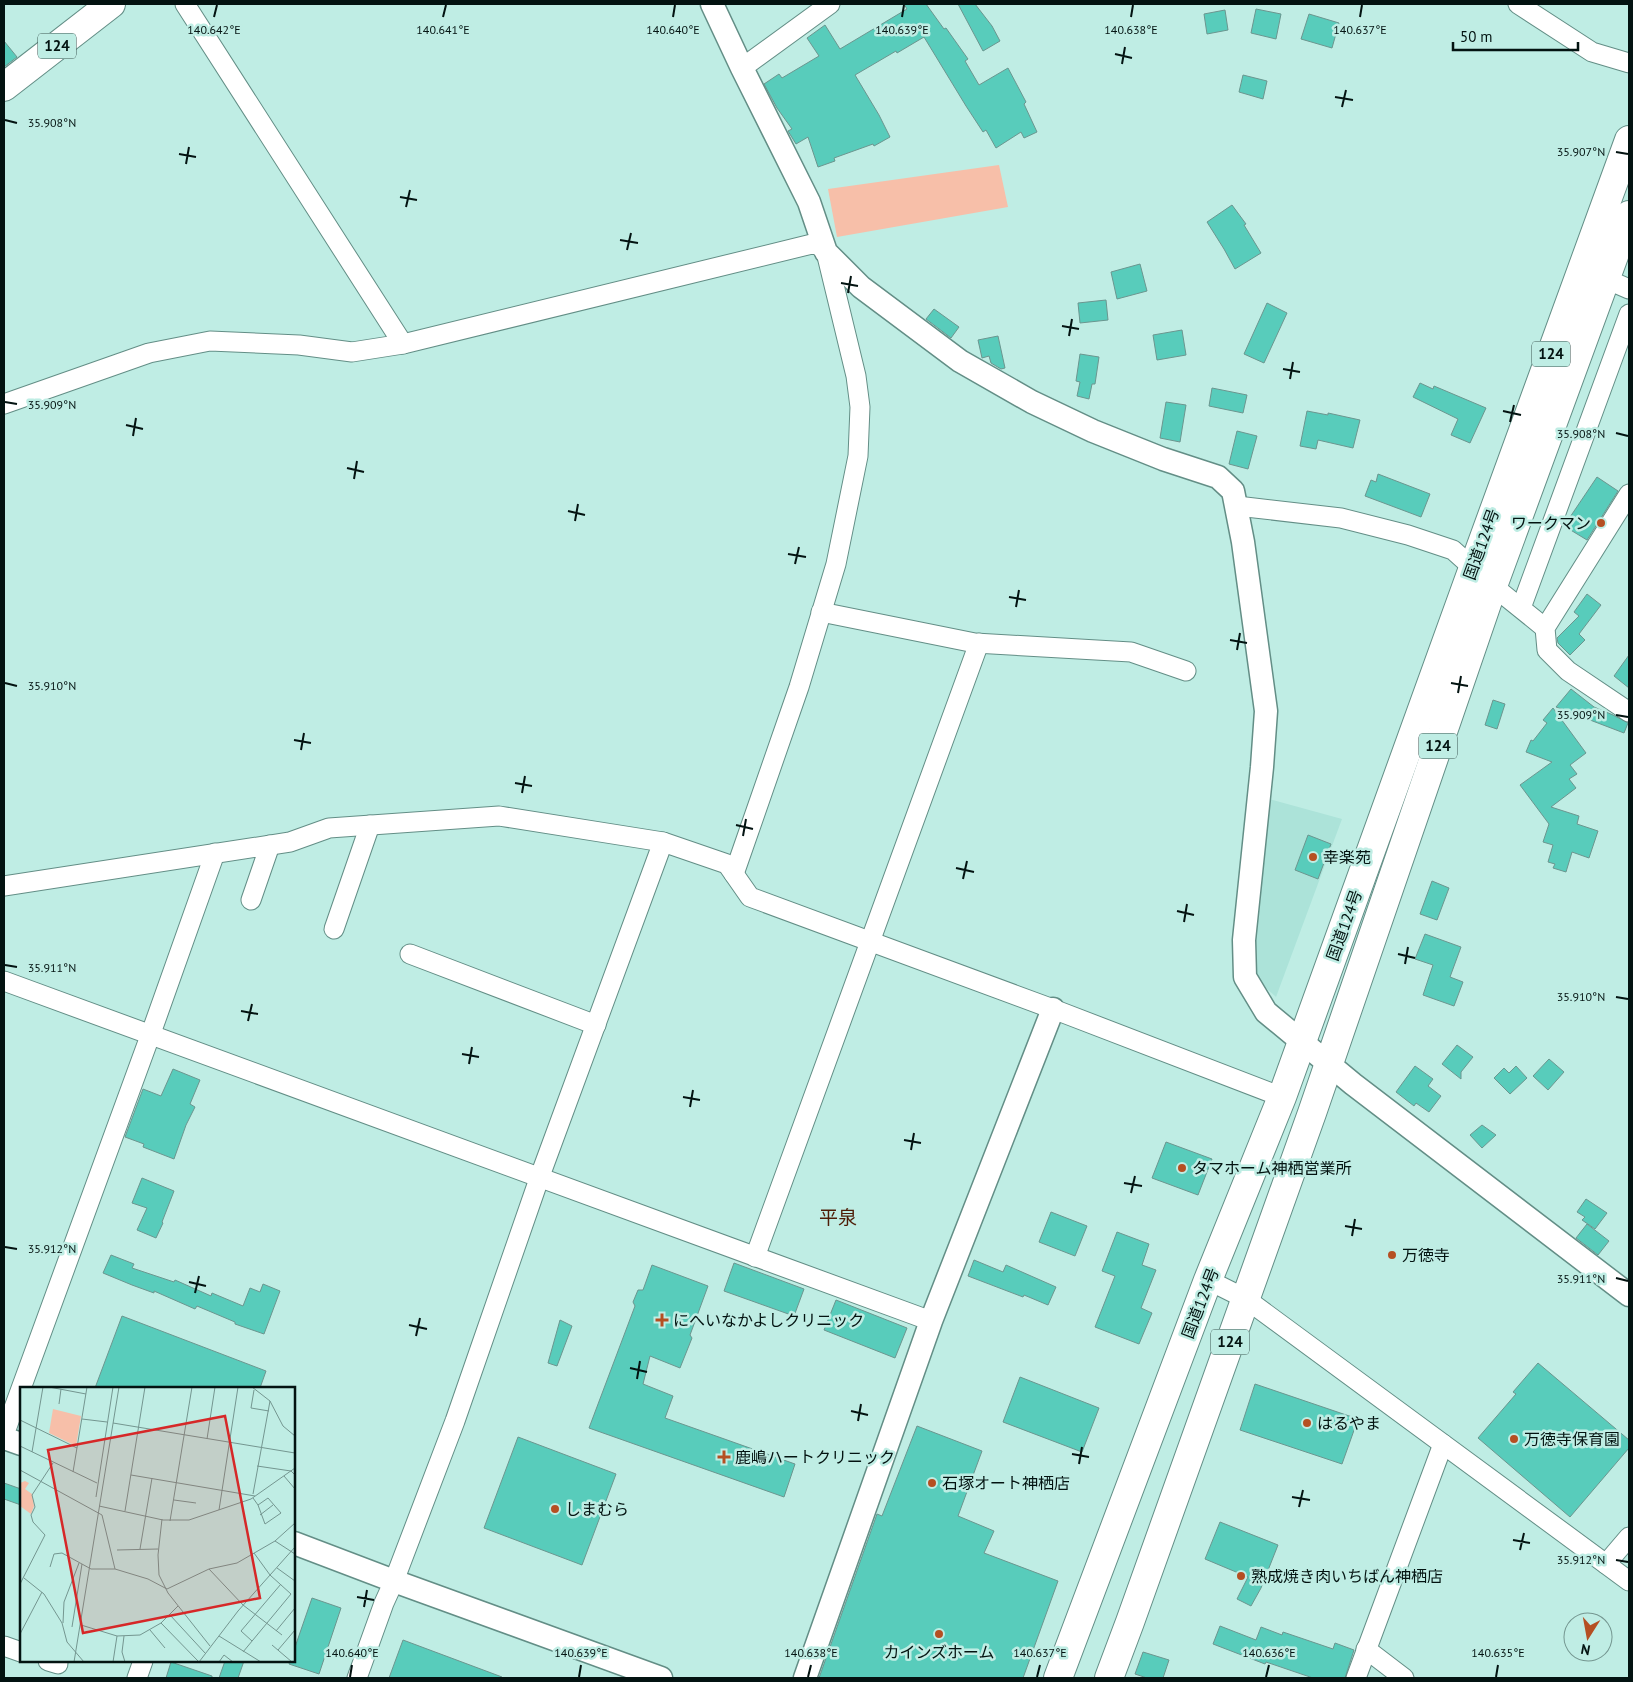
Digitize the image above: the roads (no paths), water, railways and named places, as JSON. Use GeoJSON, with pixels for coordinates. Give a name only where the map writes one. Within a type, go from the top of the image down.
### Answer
{"type":"FeatureCollection","features":[{"type":"Feature","properties":{"kind":"highway","name":"124"},"geometry":{"type":"LineString","coordinates":[[4,88],[111,4]]}},
{"type":"Feature","properties":{"kind":"highway","name":"国道124号"},"geometry":{"type":"LineString","coordinates":[[1058,1678],[1208,1280],[1282,1097],[1629,140]]}},
{"type":"Feature","properties":{"kind":"highway","name":"国道124号"},"geometry":{"type":"LineString","coordinates":[[1109,1678],[1246,1299],[1387,898],[1493,586],[1617,284],[1629,214]]}},
{"type":"Feature","properties":{"kind":"street"},"geometry":{"type":"LineString","coordinates":[[185,4],[403,344]]}},
{"type":"Feature","properties":{"kind":"street"},"geometry":{"type":"LineString","coordinates":[[712,4],[809,202],[826,252],[856,376],[860,406],[858,456],[836,564],[799,687],[734,874]]}},
{"type":"Feature","properties":{"kind":"street"},"geometry":{"type":"LineString","coordinates":[[742,68],[827,4]]}},
{"type":"Feature","properties":{"kind":"street"},"geometry":{"type":"LineString","coordinates":[[1518,4],[1592,52],[1629,63]]}},
{"type":"Feature","properties":{"kind":"street"},"geometry":{"type":"LineString","coordinates":[[4,404],[149,353],[210,340],[299,345],[352,352],[403,344],[816,243],[876,299],[960,361],[1032,402],[1094,431],[1163,459],[1218,477],[1234,491],[1266,711],[1244,940],[1245,977],[1266,1012],[1329,1062],[1353,1084],[1629,1295]]}},
{"type":"Feature","properties":{"kind":"street"},"geometry":{"type":"LineString","coordinates":[[1521,608],[1629,314]]}},
{"type":"Feature","properties":{"kind":"street"},"geometry":{"type":"LineString","coordinates":[[1629,494],[1545,628],[1547,650],[1568,671],[1629,712]]}},
{"type":"Feature","properties":{"kind":"street"},"geometry":{"type":"LineString","coordinates":[[1237,506],[1341,518],[1408,535],[1453,550],[1493,586],[1545,628]]}},
{"type":"Feature","properties":{"kind":"street"},"geometry":{"type":"LineString","coordinates":[[821,612],[979,644],[1131,652],[1186,671]]}},
{"type":"Feature","properties":{"kind":"street"},"geometry":{"type":"LineString","coordinates":[[755,1257],[979,644]]}},
{"type":"Feature","properties":{"kind":"street"},"geometry":{"type":"LineString","coordinates":[[4,886],[290,842],[329,828],[499,816],[664,842],[727,864],[750,897],[1053,1009],[1282,1097]]}},
{"type":"Feature","properties":{"kind":"street"},"geometry":{"type":"LineString","coordinates":[[334,929],[370,825]]}},
{"type":"Feature","properties":{"kind":"street"},"geometry":{"type":"LineString","coordinates":[[357,1678],[455,1421],[540,1176],[664,842]]}},
{"type":"Feature","properties":{"kind":"street"},"geometry":{"type":"LineString","coordinates":[[251,900],[270,845]]}},
{"type":"Feature","properties":{"kind":"street"},"geometry":{"type":"LineString","coordinates":[[22,1387],[215,853]]}},
{"type":"Feature","properties":{"kind":"street"},"geometry":{"type":"LineString","coordinates":[[410,954],[596,1024]]}},
{"type":"Feature","properties":{"kind":"street"},"geometry":{"type":"LineString","coordinates":[[4,981],[931,1321]]}},
{"type":"Feature","properties":{"kind":"street"},"geometry":{"type":"LineString","coordinates":[[805,1678],[931,1321],[1053,1009]]}},
{"type":"Feature","properties":{"kind":"street"},"geometry":{"type":"LineString","coordinates":[[1208,1280],[1246,1299],[1629,1581]]}},
{"type":"Feature","properties":{"kind":"street"},"geometry":{"type":"LineString","coordinates":[[20,1392],[4,1436],[20,1444]]}},
{"type":"Feature","properties":{"kind":"street"},"geometry":{"type":"LineString","coordinates":[[1356,1678],[1443,1444]]}},
{"type":"Feature","properties":{"kind":"street"},"geometry":{"type":"LineString","coordinates":[[1606,1564],[1629,1536]]}},
{"type":"Feature","properties":{"kind":"street"},"geometry":{"type":"LineString","coordinates":[[295,1543],[394,1582],[661,1678]]}},
{"type":"Feature","properties":{"kind":"street"},"geometry":{"type":"LineString","coordinates":[[4,1646],[20,1652]]}},
{"type":"Feature","properties":{"kind":"street"},"geometry":{"type":"LineString","coordinates":[[1366,1649],[1404,1678]]}},
{"type":"Feature","properties":{"kind":"street"},"geometry":{"type":"LineString","coordinates":[[136,1678],[143,1662]]}},
{"type":"Feature","properties":{"kind":"place","name":"ワークマン"},"geometry":{"type":"Point","coordinates":[1601,523]}},
{"type":"Feature","properties":{"kind":"place","name":"幸楽苑"},"geometry":{"type":"Point","coordinates":[1313,857]}},
{"type":"Feature","properties":{"kind":"place","name":"タマホーム神栖営業所"},"geometry":{"type":"Point","coordinates":[1182,1168]}},
{"type":"Feature","properties":{"kind":"place","name":"万徳寺"},"geometry":{"type":"Point","coordinates":[1392,1255]}},
{"type":"Feature","properties":{"kind":"place","name":"にへいなかよしクリニック"},"geometry":{"type":"Point","coordinates":[662,1320]}},
{"type":"Feature","properties":{"kind":"place","name":"はるやま"},"geometry":{"type":"Point","coordinates":[1307,1423]}},
{"type":"Feature","properties":{"kind":"place","name":"万徳寺保育園"},"geometry":{"type":"Point","coordinates":[1514,1439]}},
{"type":"Feature","properties":{"kind":"place","name":"鹿嶋ハートクリニック"},"geometry":{"type":"Point","coordinates":[724,1457]}},
{"type":"Feature","properties":{"kind":"place","name":"石塚オート神栖店"},"geometry":{"type":"Point","coordinates":[932,1483]}},
{"type":"Feature","properties":{"kind":"place","name":"しまむら"},"geometry":{"type":"Point","coordinates":[555,1509]}},
{"type":"Feature","properties":{"kind":"place","name":"熟成焼き肉いちばん神栖店"},"geometry":{"type":"Point","coordinates":[1241,1576]}},
{"type":"Feature","properties":{"kind":"place","name":"カインズホーム"},"geometry":{"type":"Point","coordinates":[939,1634]}},
{"type":"Feature","properties":{"kind":"district","name":"平泉"},"geometry":{"type":"Point","coordinates":[838,1217]}}]}
